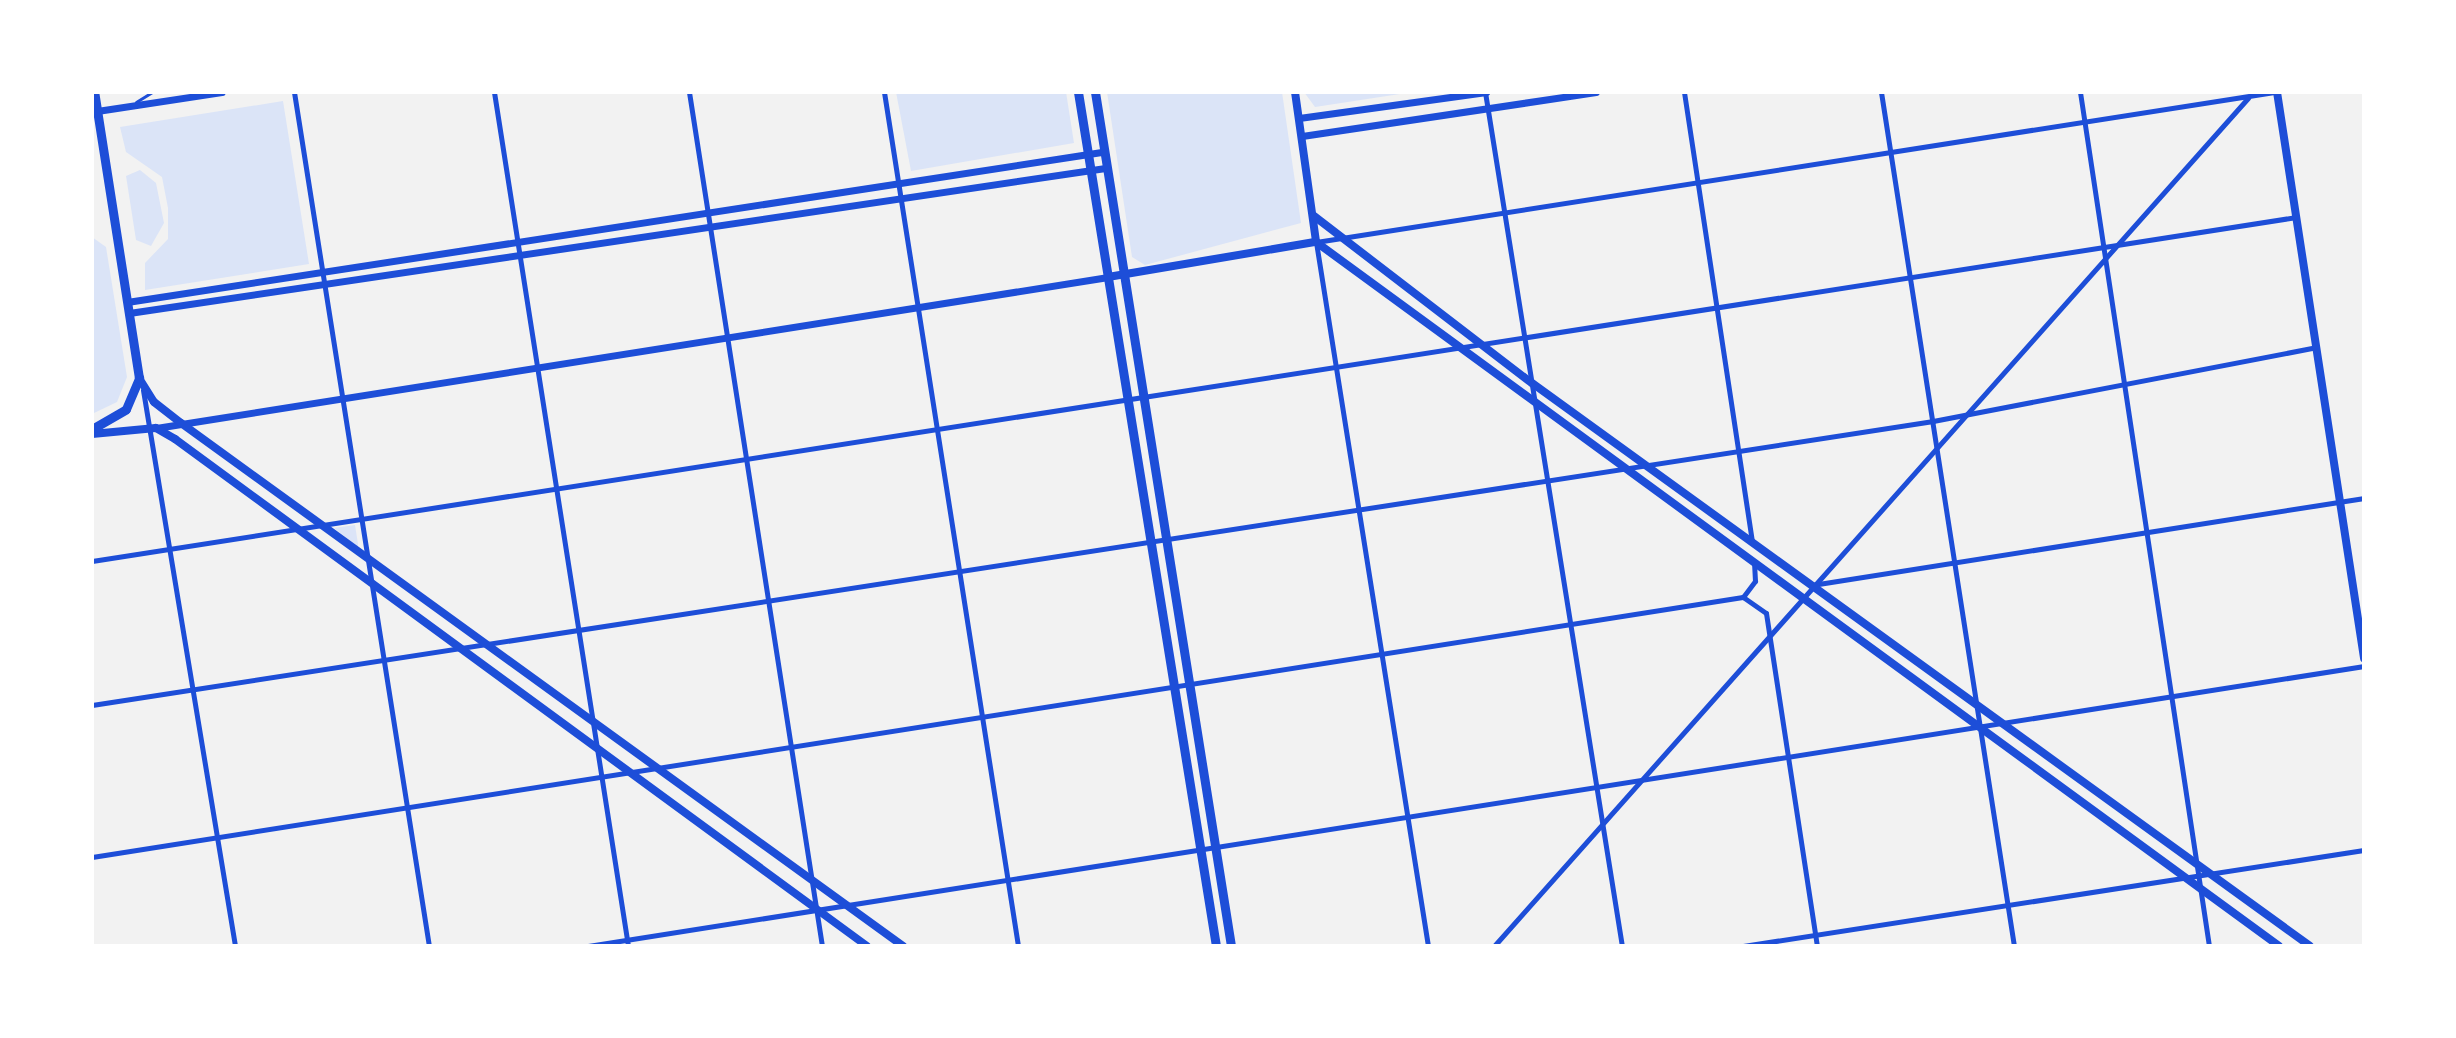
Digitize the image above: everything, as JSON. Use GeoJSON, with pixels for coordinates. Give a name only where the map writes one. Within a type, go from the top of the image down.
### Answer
{"type":"FeatureCollection","features":[{"type":"Feature","properties":{"kind":"main road"},"geometry":{"type":"LineString","coordinates":[[94,92],[143,390],[181,423],[903,946]]}},
{"type":"Feature","properties":{"kind":"main road"},"geometry":{"type":"LineString","coordinates":[[1078,92],[1216,946]]}},
{"type":"Feature","properties":{"kind":"main road"},"geometry":{"type":"LineString","coordinates":[[1095,92],[1102,152],[1145,398],[1231,946]]}},
{"type":"Feature","properties":{"kind":"main road"},"geometry":{"type":"LineString","coordinates":[[1295,92],[1316,242]]}},
{"type":"Feature","properties":{"kind":"main road"},"geometry":{"type":"LineString","coordinates":[[2276,92],[2364,658]]}},
{"type":"Feature","properties":{"kind":"main road"},"geometry":{"type":"LineString","coordinates":[[1314,216],[1532,383],[2197,870],[2208,874],[2310,946]]}},
{"type":"Feature","properties":{"kind":"main road"},"geometry":{"type":"LineString","coordinates":[[1108,277],[1316,242],[2279,946]]}},
{"type":"Feature","properties":{"kind":"main road"},"geometry":{"type":"LineString","coordinates":[[92,431],[126,409],[139,378]]}},
{"type":"Feature","properties":{"kind":"main road"},"geometry":{"type":"LineString","coordinates":[[92,431],[154,428],[867,946]]}},
{"type":"Feature","properties":{"kind":"street"},"geometry":{"type":"LineString","coordinates":[[97,111],[222,92]]}},
{"type":"Feature","properties":{"kind":"street"},"geometry":{"type":"LineString","coordinates":[[294,92],[362,518],[368,584],[384,660],[429,946]]}},
{"type":"Feature","properties":{"kind":"street"},"geometry":{"type":"LineString","coordinates":[[494,92],[628,943]]}},
{"type":"Feature","properties":{"kind":"street"},"geometry":{"type":"LineString","coordinates":[[689,92],[822,946]]}},
{"type":"Feature","properties":{"kind":"street"},"geometry":{"type":"LineString","coordinates":[[884,92],[1018,946]]}},
{"type":"Feature","properties":{"kind":"street"},"geometry":{"type":"LineString","coordinates":[[1299,118],[1486,92],[1622,946]]}},
{"type":"Feature","properties":{"kind":"street"},"geometry":{"type":"LineString","coordinates":[[1302,136],[1596,92]]}},
{"type":"Feature","properties":{"kind":"street"},"geometry":{"type":"LineString","coordinates":[[1684,92],[1752,542]]}},
{"type":"Feature","properties":{"kind":"street"},"geometry":{"type":"LineString","coordinates":[[1881,92],[2014,946]]}},
{"type":"Feature","properties":{"kind":"street"},"geometry":{"type":"LineString","coordinates":[[2080,92],[2108,250],[2125,383],[2151,534],[2209,946]]}},
{"type":"Feature","properties":{"kind":"street"},"geometry":{"type":"LineString","coordinates":[[1428,946],[1316,242],[2276,92]]}},
{"type":"Feature","properties":{"kind":"street"},"geometry":{"type":"LineString","coordinates":[[1494,946],[1638,778],[2108,250],[2248,98]]}},
{"type":"Feature","properties":{"kind":"street"},"geometry":{"type":"LineString","coordinates":[[129,313],[520,257],[711,226],[1102,152]]}},
{"type":"Feature","properties":{"kind":"street"},"geometry":{"type":"LineString","coordinates":[[127,302],[709,216],[1105,168]]}},
{"type":"Feature","properties":{"kind":"street"},"geometry":{"type":"LineString","coordinates":[[92,561],[1717,307],[2108,250],[2297,217]]}},
{"type":"Feature","properties":{"kind":"street"},"geometry":{"type":"LineString","coordinates":[[154,428],[918,310],[1108,277]]}},
{"type":"Feature","properties":{"kind":"street"},"geometry":{"type":"LineString","coordinates":[[92,705],[1359,510],[1643,463],[1933,421],[1966,410],[2317,347]]}},
{"type":"Feature","properties":{"kind":"street"},"geometry":{"type":"LineString","coordinates":[[143,390],[154,428],[235,946]]}},
{"type":"Feature","properties":{"kind":"street"},"geometry":{"type":"LineString","coordinates":[[1811,585],[1954,565],[2364,498]]}},
{"type":"Feature","properties":{"kind":"street"},"geometry":{"type":"LineString","coordinates":[[1743,597],[1755,581],[1753,561]]}},
{"type":"Feature","properties":{"kind":"street"},"geometry":{"type":"LineString","coordinates":[[92,857],[1190,687],[1743,597],[1764,608],[1817,946]]}},
{"type":"Feature","properties":{"kind":"street"},"geometry":{"type":"LineString","coordinates":[[588,946],[628,943],[846,904],[1201,850],[1407,814],[2364,666]]}},
{"type":"Feature","properties":{"kind":"street"},"geometry":{"type":"LineString","coordinates":[[2208,874],[2364,850]]}},
{"type":"Feature","properties":{"kind":"street"},"geometry":{"type":"LineString","coordinates":[[1743,946],[2185,878],[2197,870]]}},
{"type":"Feature","properties":{"kind":"lane"},"geometry":{"type":"LineString","coordinates":[[132,106],[152,92]]}},
{"type":"Feature","properties":{"kind":"shaded area"},"geometry":{"type":"Polygon","coordinates":[[[896,92],[1066,92],[1074,143],[911,171],[896,92]]]}},
{"type":"Feature","properties":{"kind":"shaded area"},"geometry":{"type":"Polygon","coordinates":[[[1107,92],[1282,92],[1301,223],[1145,265],[1132,257],[1107,92]]]}},
{"type":"Feature","properties":{"kind":"shaded area"},"geometry":{"type":"Polygon","coordinates":[[[1304,92],[1413,92],[1315,107],[1304,92]]]}},
{"type":"Feature","properties":{"kind":"shaded area"},"geometry":{"type":"Polygon","coordinates":[[[283,101],[309,264],[145,290],[145,263],[168,239],[168,208],[162,177],[126,152],[120,127],[283,101]]]}},
{"type":"Feature","properties":{"kind":"shaded area"},"geometry":{"type":"Polygon","coordinates":[[[140,170],[156,183],[164,223],[151,246],[136,240],[126,176],[140,170]]]}},
{"type":"Feature","properties":{"kind":"shaded area"},"geometry":{"type":"Polygon","coordinates":[[[92,237],[106,247],[127,377],[117,402],[92,414],[92,237]]]}},
{"type":"Feature","properties":{"kind":"shaded area"},"geometry":{"type":"Polygon","coordinates":[[[355,525],[358,544],[358,547],[334,528],[355,525]]]}}]}
